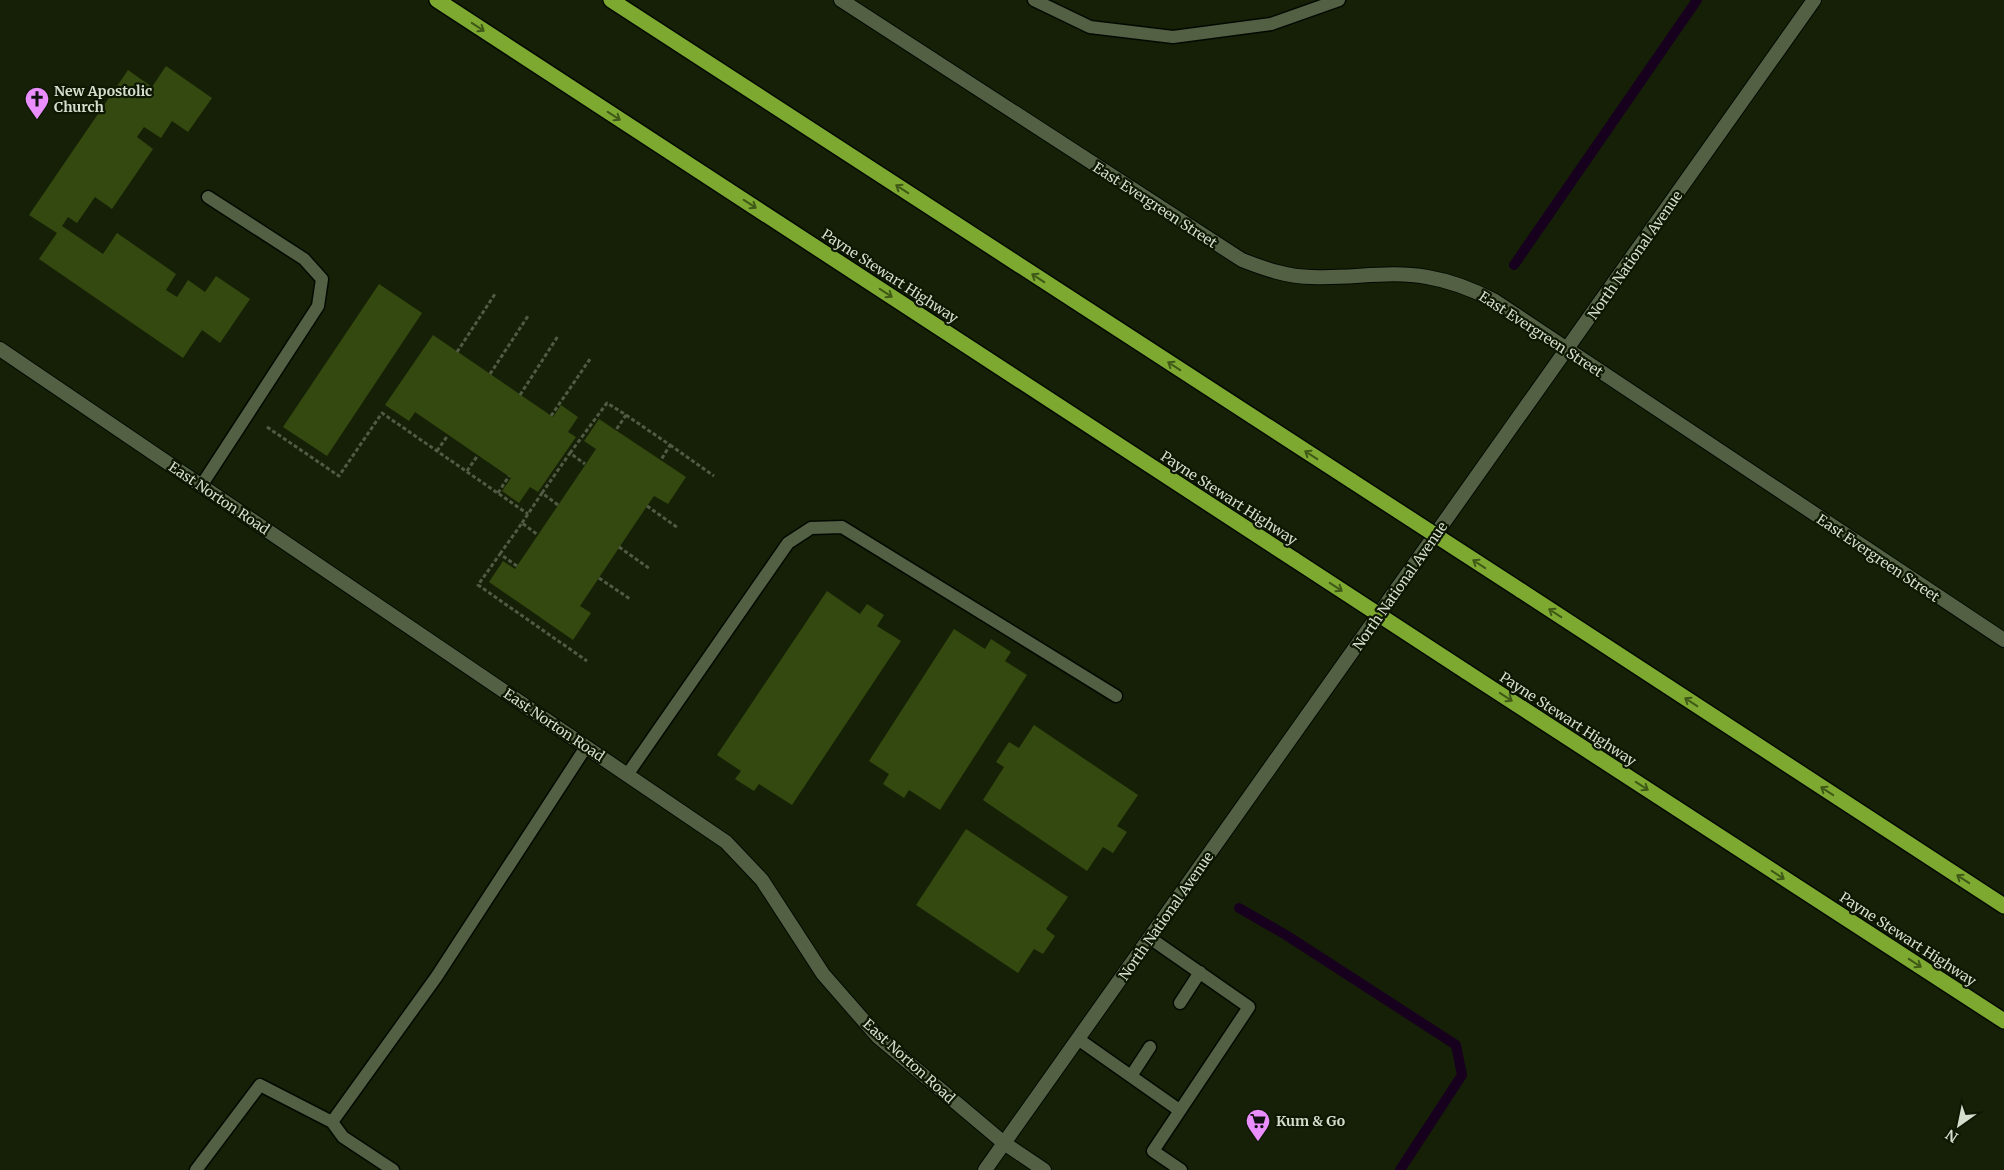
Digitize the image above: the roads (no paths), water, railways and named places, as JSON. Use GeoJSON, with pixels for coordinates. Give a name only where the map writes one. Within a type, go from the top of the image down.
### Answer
{"type":"FeatureCollection","features":[{"type":"Feature","properties":{"kind":"highway","name":"Payne Stewart Highway"},"geometry":{"type":"LineString","coordinates":[[437,0],[2004,1021]]}},
{"type":"Feature","properties":{"kind":"highway"},"geometry":{"type":"LineString","coordinates":[[611,0],[2004,906]]}},
{"type":"Feature","properties":{"kind":"main road","name":"East Evergreen Street"},"geometry":{"type":"LineString","coordinates":[[841,0],[1242,260],[1287,274],[1311,277],[1402,274],[1451,282],[1495,301],[2004,640]]}},
{"type":"Feature","properties":{"kind":"main road","name":"North National Avenue"},"geometry":{"type":"LineString","coordinates":[[985,1170],[1568,350],[1814,0]]}},
{"type":"Feature","properties":{"kind":"main road","name":"East Norton Road"},"geometry":{"type":"LineString","coordinates":[[0,349],[726,842],[762,880],[824,974],[878,1037],[1004,1144],[1044,1170]]}},
{"type":"Feature","properties":{"kind":"lane"},"geometry":{"type":"LineString","coordinates":[[1034,0],[1090,27],[1174,37],[1271,24],[1339,0]]}},
{"type":"Feature","properties":{"kind":"lane"},"geometry":{"type":"LineString","coordinates":[[201,486],[318,306],[322,279],[304,259],[208,197]]}},
{"type":"Feature","properties":{"kind":"lane"},"geometry":{"type":"LineString","coordinates":[[627,775],[788,544],[811,528],[842,527],[1116,696]]}},
{"type":"Feature","properties":{"kind":"lane"},"geometry":{"type":"LineString","coordinates":[[332,1122],[437,976],[586,747]]}},
{"type":"Feature","properties":{"kind":"lane"},"geometry":{"type":"LineString","coordinates":[[1150,938],[1249,1007],[1152,1151],[1181,1170]]}},
{"type":"Feature","properties":{"kind":"lane"},"geometry":{"type":"LineString","coordinates":[[1180,1003],[1200,972]]}},
{"type":"Feature","properties":{"kind":"lane"},"geometry":{"type":"LineString","coordinates":[[1078,1039],[1180,1110]]}},
{"type":"Feature","properties":{"kind":"lane"},"geometry":{"type":"LineString","coordinates":[[1131,1076],[1150,1047]]}},
{"type":"Feature","properties":{"kind":"lane"},"geometry":{"type":"LineString","coordinates":[[196,1170],[260,1085],[332,1122],[343,1137],[393,1170]]}},
{"type":"Feature","properties":{"kind":"waterway"},"geometry":{"type":"LineString","coordinates":[[1514,265],[1697,0]]}},
{"type":"Feature","properties":{"kind":"waterway"},"geometry":{"type":"LineString","coordinates":[[1239,908],[1286,935],[1456,1045],[1462,1075],[1400,1170]]}},
{"type":"Feature","properties":{"kind":"place","name":"New Apostolic Church"},"geometry":{"type":"Point","coordinates":[37,120]}},
{"type":"Feature","properties":{"kind":"place","name":"Kum & Go"},"geometry":{"type":"Point","coordinates":[1258,1142]}}]}
